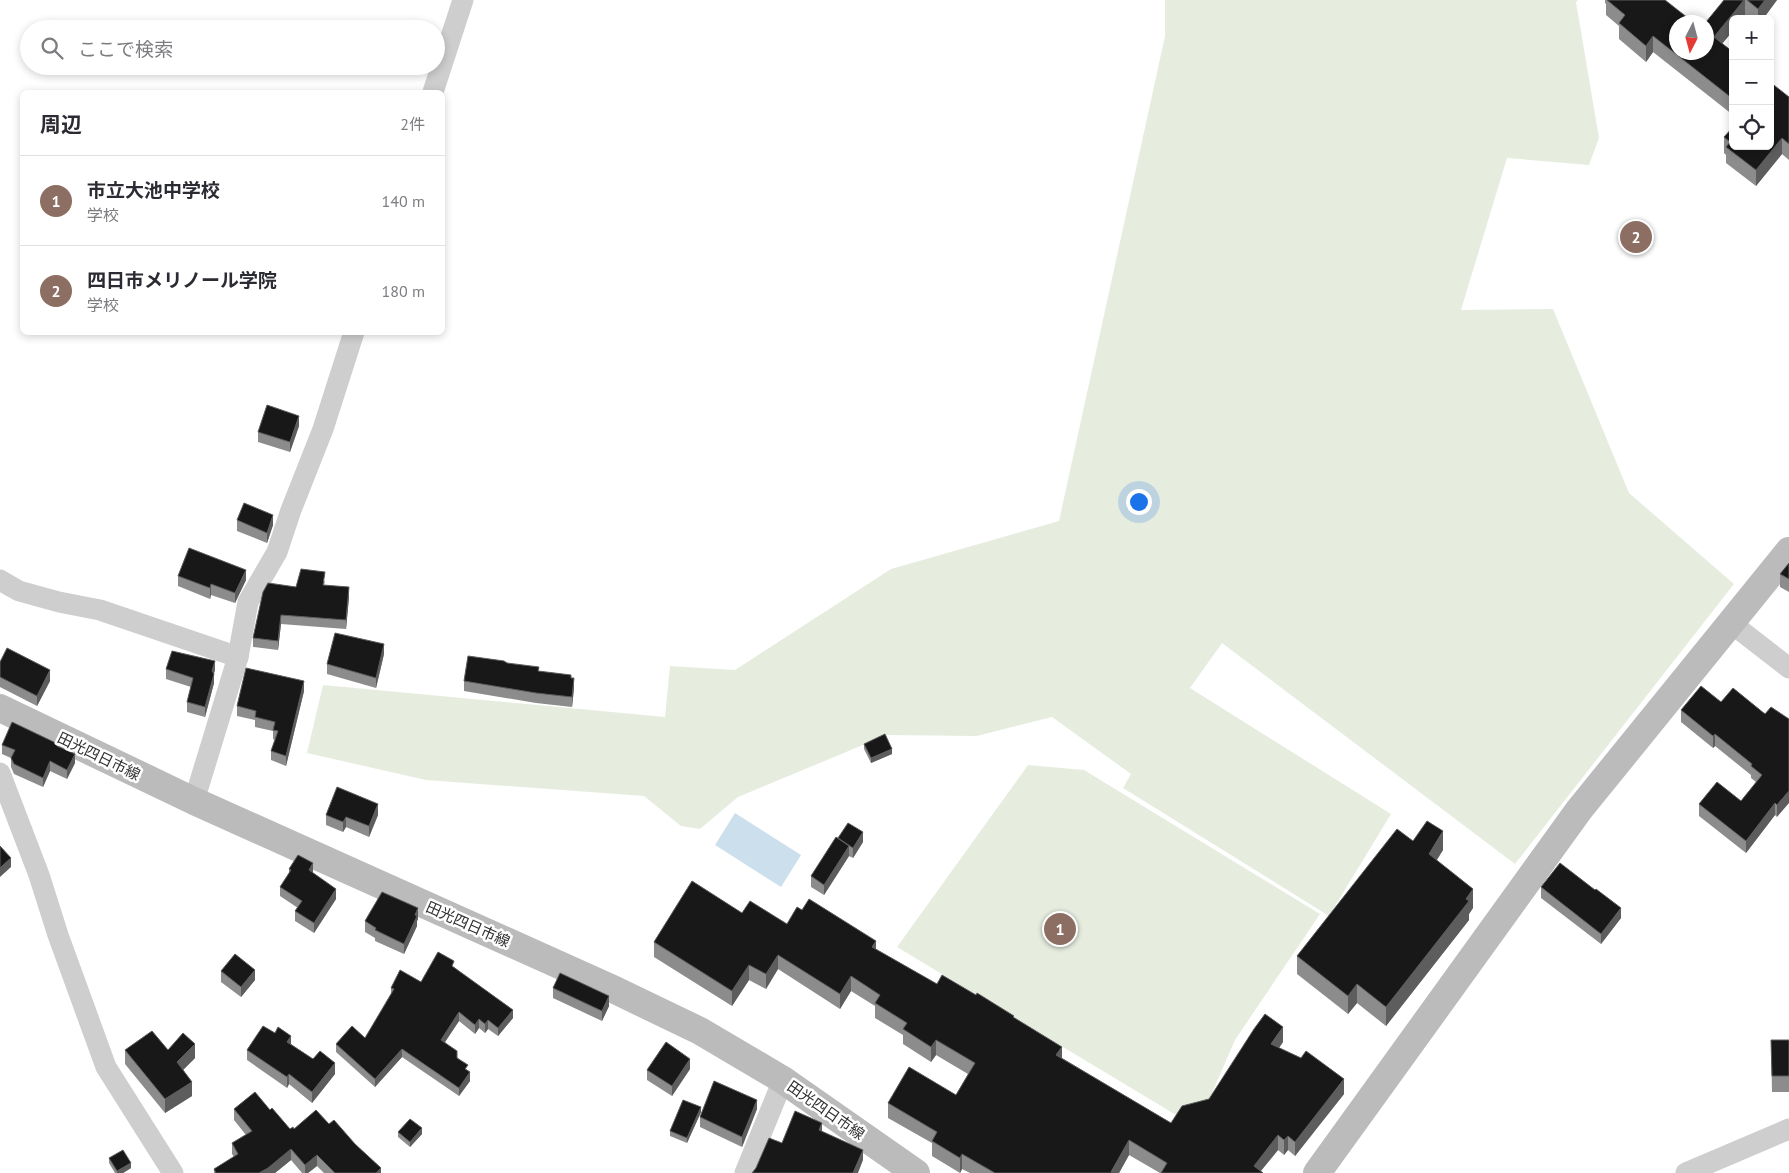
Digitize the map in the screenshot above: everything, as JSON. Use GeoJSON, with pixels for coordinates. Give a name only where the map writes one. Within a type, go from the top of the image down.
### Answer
{"type":"FeatureCollection","features":[{"type":"Feature","properties":{"kind":"main road"},"geometry":{"type":"LineString","coordinates":[[1317,1173],[1579,810],[1789,551]]}},
{"type":"Feature","properties":{"kind":"main road","name":"田光四日市線"},"geometry":{"type":"LineString","coordinates":[[0,708],[194,801],[624,994],[700,1031],[783,1080],[916,1173]]}},
{"type":"Feature","properties":{"kind":"street"},"geometry":{"type":"LineString","coordinates":[[445,53],[463,0]]}},
{"type":"Feature","properties":{"kind":"street"},"geometry":{"type":"LineString","coordinates":[[433,90],[438,75]]}},
{"type":"Feature","properties":{"kind":"street"},"geometry":{"type":"LineString","coordinates":[[194,801],[238,657],[248,602],[277,552],[291,510],[323,429],[353,335]]}},
{"type":"Feature","properties":{"kind":"street"},"geometry":{"type":"LineString","coordinates":[[0,580],[19,590],[58,602],[100,610],[238,657]]}},
{"type":"Feature","properties":{"kind":"street"},"geometry":{"type":"LineString","coordinates":[[1731,623],[1789,668]]}},
{"type":"Feature","properties":{"kind":"street"},"geometry":{"type":"LineString","coordinates":[[0,773],[39,875],[58,935],[106,1067],[173,1173]]}},
{"type":"Feature","properties":{"kind":"street"},"geometry":{"type":"LineString","coordinates":[[745,1173],[783,1080]]}},
{"type":"Feature","properties":{"kind":"street"},"geometry":{"type":"LineString","coordinates":[[1686,1173],[1789,1129]]}},
{"type":"Feature","properties":{"kind":"shaded area"},"geometry":{"type":"Polygon","coordinates":[[[1165,0],[1578,0],[1576,2],[1599,138],[1589,165],[1507,158],[1461,310],[1553,309],[1629,493],[1734,584],[1515,864],[1222,643],[1190,688],[1391,814],[1329,916],[1123,788],[1131,774],[1052,717],[977,736],[887,735],[738,797],[700,829],[681,826],[644,796],[426,780],[307,753],[323,685],[665,717],[670,666],[735,670],[891,569],[1059,521],[1165,36],[1165,0]]]}},
{"type":"Feature","properties":{"kind":"shaded area"},"geometry":{"type":"Polygon","coordinates":[[[1028,765],[1084,770],[1320,914],[1235,1040],[1206,1107],[1176,1115],[897,947],[1028,765]]]}},
{"type":"Feature","properties":{"kind":"water"},"geometry":{"type":"Polygon","coordinates":[[[735,813],[801,855],[781,887],[715,845],[735,813]]]}},
{"type":"Feature","properties":{"kind":"building"},"geometry":{"type":"Polygon","coordinates":[[[1607,0],[1665,0],[1684,15],[1669,15],[1669,49],[1653,36],[1646,46],[1619,23],[1625,15],[1607,0]]]}},
{"type":"Feature","properties":{"kind":"building"},"geometry":{"type":"Polygon","coordinates":[[[1724,0],[1744,0],[1732,15],[1729,15],[1729,18],[1714,37],[1714,15],[1712,15],[1724,0]]]}},
{"type":"Feature","properties":{"kind":"building"},"geometry":{"type":"Polygon","coordinates":[[[1747,0],[1765,0],[1758,9],[1747,0]]]}},
{"type":"Feature","properties":{"kind":"building"},"geometry":{"type":"Polygon","coordinates":[[[1714,37],[1729,49],[1729,96],[1683,60],[1714,60],[1714,37]]]}},
{"type":"Feature","properties":{"kind":"building"},"geometry":{"type":"Polygon","coordinates":[[[1774,85],[1789,97],[1789,144],[1782,138],[1774,148],[1774,85]]]}},
{"type":"Feature","properties":{"kind":"building"},"geometry":{"type":"Polygon","coordinates":[[[1729,131],[1729,141],[1724,137],[1729,131]]]}},
{"type":"Feature","properties":{"kind":"building"},"geometry":{"type":"Polygon","coordinates":[[[1730,150],[1772,150],[1756,170],[1730,150]]]}},
{"type":"Feature","properties":{"kind":"building"},"geometry":{"type":"Polygon","coordinates":[[[267,405],[299,416],[290,442],[258,432],[267,405]]]}},
{"type":"Feature","properties":{"kind":"building"},"geometry":{"type":"Polygon","coordinates":[[[244,503],[273,515],[267,533],[237,520],[244,503]]]}},
{"type":"Feature","properties":{"kind":"building"},"geometry":{"type":"Polygon","coordinates":[[[189,548],[246,570],[235,593],[211,584],[210,588],[178,576],[189,548]]]}},
{"type":"Feature","properties":{"kind":"building"},"geometry":{"type":"Polygon","coordinates":[[[1789,563],[1789,579],[1780,574],[1789,563]]]}},
{"type":"Feature","properties":{"kind":"building"},"geometry":{"type":"Polygon","coordinates":[[[301,569],[325,572],[323,585],[349,587],[346,620],[281,615],[278,641],[253,638],[263,592],[268,583],[296,587],[301,569]]]}},
{"type":"Feature","properties":{"kind":"building"},"geometry":{"type":"Polygon","coordinates":[[[335,633],[384,644],[376,678],[327,664],[335,633]]]}},
{"type":"Feature","properties":{"kind":"building"},"geometry":{"type":"Polygon","coordinates":[[[7,648],[50,670],[37,696],[0,677],[0,662],[7,648]]]}},
{"type":"Feature","properties":{"kind":"building"},"geometry":{"type":"Polygon","coordinates":[[[172,651],[215,661],[212,671],[214,674],[205,707],[187,702],[193,678],[166,669],[172,651]]]}},
{"type":"Feature","properties":{"kind":"building"},"geometry":{"type":"Polygon","coordinates":[[[468,656],[539,667],[538,671],[571,675],[571,678],[574,678],[572,697],[464,681],[468,656]]]}},
{"type":"Feature","properties":{"kind":"building"},"geometry":{"type":"Polygon","coordinates":[[[246,668],[304,681],[286,756],[271,751],[278,731],[273,730],[275,722],[255,717],[256,711],[237,706],[246,668]]]}},
{"type":"Feature","properties":{"kind":"building"},"geometry":{"type":"Polygon","coordinates":[[[1701,686],[1721,702],[1733,688],[1765,714],[1771,707],[1789,719],[1789,791],[1777,805],[1775,803],[1746,841],[1699,804],[1717,782],[1741,801],[1762,775],[1751,766],[1752,764],[1715,734],[1713,736],[1681,710],[1701,686]]]}},
{"type":"Feature","properties":{"kind":"building"},"geometry":{"type":"Polygon","coordinates":[[[12,722],[75,754],[67,770],[50,761],[43,778],[14,764],[11,758],[15,750],[2,745],[12,722]]]}},
{"type":"Feature","properties":{"kind":"building"},"geometry":{"type":"Polygon","coordinates":[[[885,734],[892,749],[871,758],[864,744],[885,734]]]}},
{"type":"Feature","properties":{"kind":"building"},"geometry":{"type":"Polygon","coordinates":[[[337,787],[378,804],[369,826],[346,817],[343,822],[326,815],[337,787]]]}},
{"type":"Feature","properties":{"kind":"building"},"geometry":{"type":"Polygon","coordinates":[[[1427,821],[1443,831],[1429,854],[1473,889],[1466,899],[1469,901],[1386,1007],[1357,984],[1348,996],[1297,956],[1397,829],[1413,841],[1427,821]]]}},
{"type":"Feature","properties":{"kind":"building"},"geometry":{"type":"Polygon","coordinates":[[[848,823],[863,832],[853,848],[838,838],[848,823]]]}},
{"type":"Feature","properties":{"kind":"building"},"geometry":{"type":"Polygon","coordinates":[[[836,837],[849,846],[824,885],[811,876],[836,837]]]}},
{"type":"Feature","properties":{"kind":"building"},"geometry":{"type":"Polygon","coordinates":[[[0,846],[11,858],[0,868],[0,846]]]}},
{"type":"Feature","properties":{"kind":"building"},"geometry":{"type":"Polygon","coordinates":[[[298,855],[313,863],[309,870],[336,889],[314,923],[295,911],[302,901],[280,887],[298,855]]]}},
{"type":"Feature","properties":{"kind":"building"},"geometry":{"type":"Polygon","coordinates":[[[1560,863],[1621,908],[1601,934],[1541,887],[1560,863]]]}},
{"type":"Feature","properties":{"kind":"building"},"geometry":{"type":"Polygon","coordinates":[[[692,881],[742,913],[750,901],[787,924],[797,907],[802,910],[809,899],[876,941],[872,947],[937,984],[942,975],[976,995],[977,993],[1062,1047],[1056,1055],[1171,1123],[1182,1106],[1209,1099],[1265,1014],[1283,1027],[1271,1044],[1301,1058],[1306,1051],[1344,1079],[1295,1142],[1288,1136],[1284,1140],[1278,1135],[1254,1166],[1263,1173],[1161,1173],[1167,1163],[1129,1140],[1111,1172],[1113,1173],[995,1173],[962,1154],[960,1158],[932,1141],[937,1132],[888,1103],[909,1067],[956,1095],[975,1063],[936,1040],[931,1047],[903,1029],[907,1023],[875,1003],[880,995],[851,976],[840,994],[778,955],[766,974],[749,965],[732,991],[654,942],[692,881]]]}},
{"type":"Feature","properties":{"kind":"building"},"geometry":{"type":"Polygon","coordinates":[[[382,892],[418,908],[415,915],[417,916],[404,944],[375,930],[376,928],[365,921],[382,892]]]}},
{"type":"Feature","properties":{"kind":"building"},"geometry":{"type":"Polygon","coordinates":[[[438,952],[454,961],[452,966],[513,1010],[498,1028],[488,1020],[485,1024],[479,1019],[475,1025],[459,1012],[441,1040],[457,1051],[457,1058],[468,1065],[465,1069],[470,1072],[459,1088],[402,1049],[375,1079],[336,1044],[352,1026],[365,1038],[394,989],[391,988],[400,970],[421,982],[438,952]]]}},
{"type":"Feature","properties":{"kind":"building"},"geometry":{"type":"Polygon","coordinates":[[[235,954],[255,970],[241,987],[221,971],[235,954]]]}},
{"type":"Feature","properties":{"kind":"building"},"geometry":{"type":"Polygon","coordinates":[[[560,973],[609,996],[602,1011],[553,988],[560,973]]]}},
{"type":"Feature","properties":{"kind":"building"},"geometry":{"type":"Polygon","coordinates":[[[263,1026],[275,1033],[278,1027],[291,1036],[287,1042],[313,1059],[320,1051],[335,1063],[312,1092],[289,1074],[287,1077],[247,1050],[263,1026]]]}},
{"type":"Feature","properties":{"kind":"building"},"geometry":{"type":"Polygon","coordinates":[[[152,1031],[168,1050],[183,1033],[195,1044],[177,1062],[192,1082],[165,1099],[125,1050],[152,1031]]]}},
{"type":"Feature","properties":{"kind":"building"},"geometry":{"type":"Polygon","coordinates":[[[1771,1040],[1789,1040],[1789,1076],[1772,1076],[1771,1040]]]}},
{"type":"Feature","properties":{"kind":"building"},"geometry":{"type":"Polygon","coordinates":[[[666,1042],[690,1059],[672,1086],[647,1070],[666,1042]]]}},
{"type":"Feature","properties":{"kind":"building"},"geometry":{"type":"Polygon","coordinates":[[[714,1081],[757,1100],[742,1137],[700,1117],[714,1081]]]}},
{"type":"Feature","properties":{"kind":"building"},"geometry":{"type":"Polygon","coordinates":[[[255,1092],[290,1129],[293,1127],[294,1129],[316,1110],[329,1124],[334,1120],[355,1144],[381,1168],[376,1173],[335,1173],[317,1155],[305,1165],[291,1149],[259,1173],[216,1173],[214,1169],[238,1154],[232,1143],[252,1131],[234,1109],[255,1092]]]}},
{"type":"Feature","properties":{"kind":"building"},"geometry":{"type":"Polygon","coordinates":[[[683,1100],[701,1107],[687,1138],[670,1131],[683,1100]]]}},
{"type":"Feature","properties":{"kind":"building"},"geometry":{"type":"Polygon","coordinates":[[[795,1111],[822,1123],[819,1130],[863,1150],[853,1173],[752,1173],[769,1138],[782,1143],[795,1111]]]}},
{"type":"Feature","properties":{"kind":"building"},"geometry":{"type":"Polygon","coordinates":[[[410,1119],[422,1128],[410,1142],[398,1132],[410,1119]]]}},
{"type":"Feature","properties":{"kind":"building"},"geometry":{"type":"Polygon","coordinates":[[[123,1150],[131,1163],[117,1171],[109,1158],[123,1150]]]}},
{"type":"Feature","properties":{"kind":"place","name":"四日市メリノール学院"},"geometry":{"type":"Point","coordinates":[1636,237]}},
{"type":"Feature","properties":{"kind":"place","name":"市立大池中学校"},"geometry":{"type":"Point","coordinates":[1060,929]}}]}
